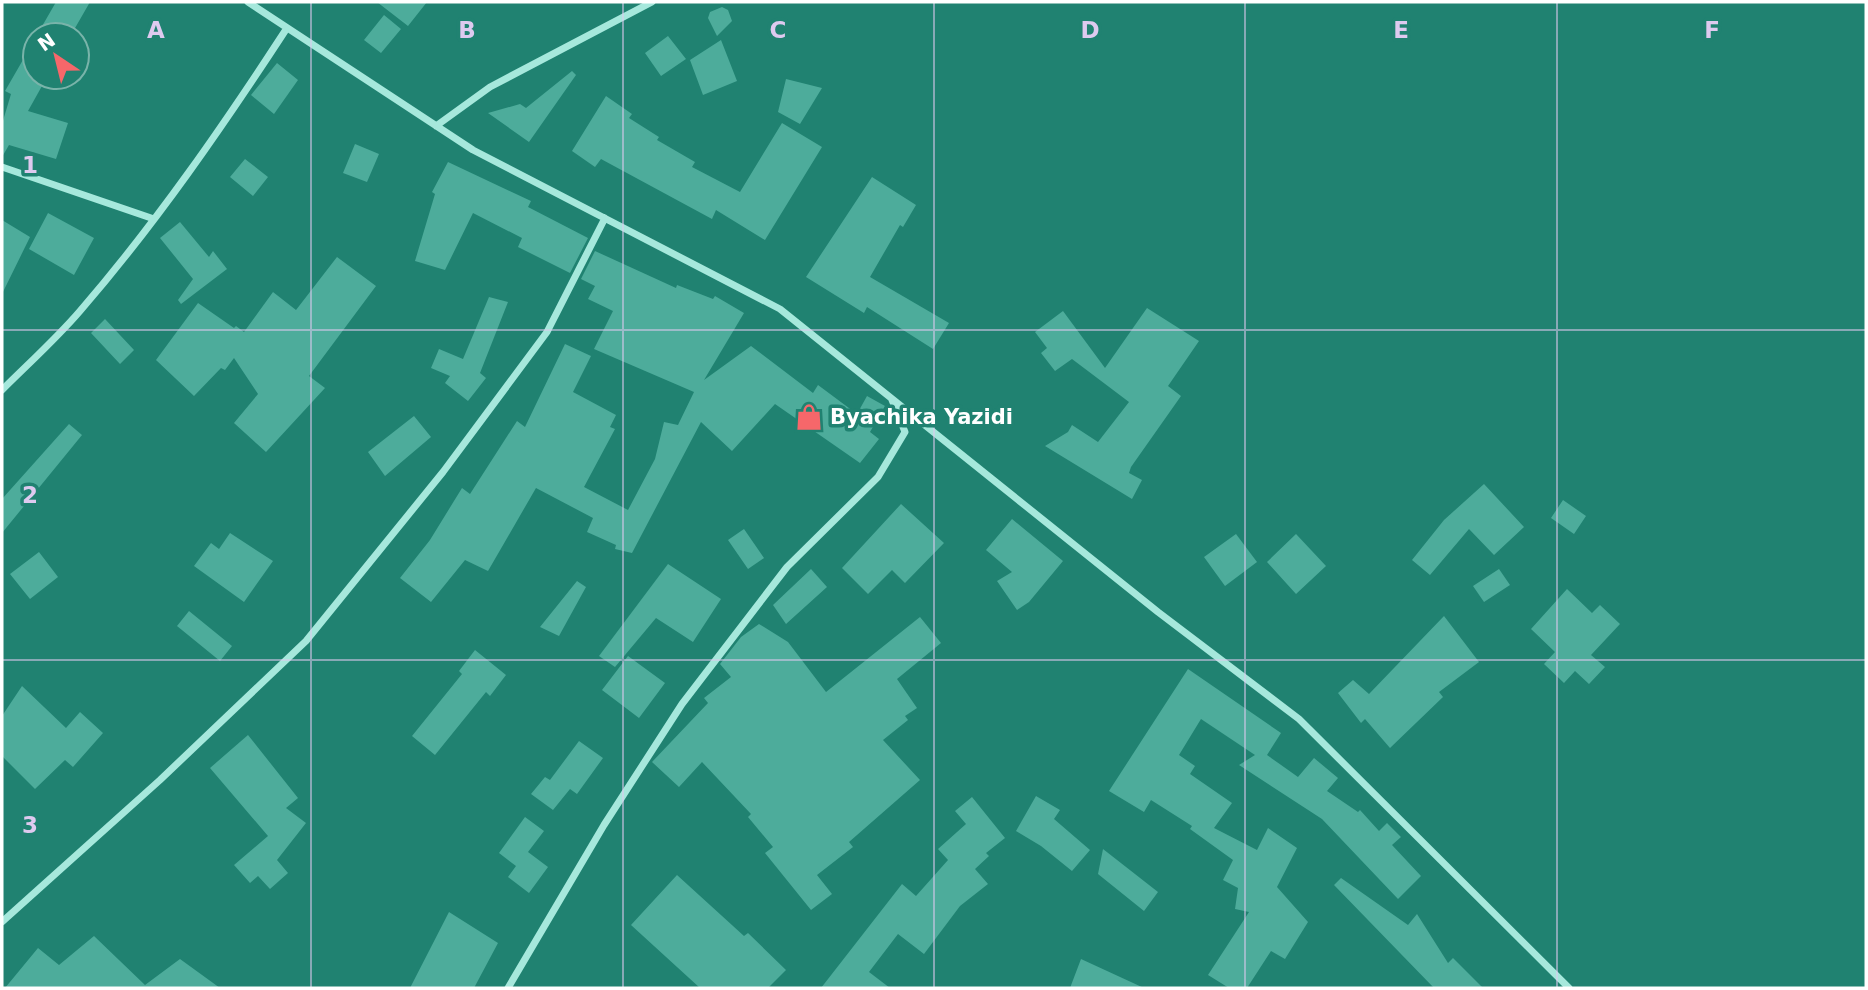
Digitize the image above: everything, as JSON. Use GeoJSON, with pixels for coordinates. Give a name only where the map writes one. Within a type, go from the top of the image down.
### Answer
{"type":"FeatureCollection","features":[{"type":"Feature","properties":{"kind":"street"},"geometry":{"type":"LineString","coordinates":[[248,2],[473,150],[780,309],[1116,579],[1299,719],[1569,988]]}},
{"type":"Feature","properties":{"kind":"street"},"geometry":{"type":"LineString","coordinates":[[436,126],[490,87],[652,2]]}},
{"type":"Feature","properties":{"kind":"street"},"geometry":{"type":"LineString","coordinates":[[2,390],[79,312],[154,219],[204,155],[287,28]]}},
{"type":"Feature","properties":{"kind":"street"},"geometry":{"type":"LineString","coordinates":[[2,167],[154,219]]}},
{"type":"Feature","properties":{"kind":"street"},"geometry":{"type":"LineString","coordinates":[[2,922],[160,780],[306,641],[443,472],[547,332],[605,218]]}},
{"type":"Feature","properties":{"kind":"street"},"geometry":{"type":"LineString","coordinates":[[508,988],[604,825],[682,704],[787,567],[878,477],[905,432],[890,396]]}},
{"type":"Feature","properties":{"kind":"building"},"geometry":{"type":"Polygon","coordinates":[[[56,2],[90,2],[79,21],[45,21],[56,2]]]}},
{"type":"Feature","properties":{"kind":"building"},"geometry":{"type":"Polygon","coordinates":[[[377,2],[427,2],[408,26],[377,2]]]}},
{"type":"Feature","properties":{"kind":"building"},"geometry":{"type":"Polygon","coordinates":[[[722,7],[728,10],[732,21],[717,36],[708,18],[710,12],[722,7]]]}},
{"type":"Feature","properties":{"kind":"building"},"geometry":{"type":"Polygon","coordinates":[[[384,15],[401,29],[381,53],[364,40],[384,15]]]}},
{"type":"Feature","properties":{"kind":"building"},"geometry":{"type":"Polygon","coordinates":[[[668,36],[686,59],[661,76],[645,53],[668,36]]]}},
{"type":"Feature","properties":{"kind":"building"},"geometry":{"type":"Polygon","coordinates":[[[721,40],[737,81],[703,95],[690,60],[721,40]]]}},
{"type":"Feature","properties":{"kind":"building"},"geometry":{"type":"Polygon","coordinates":[[[21,63],[21,91],[39,91],[28,111],[68,123],[56,159],[9,145],[2,157],[2,124],[11,94],[5,91],[21,63]]]}},
{"type":"Feature","properties":{"kind":"building"},"geometry":{"type":"Polygon","coordinates":[[[277,63],[298,80],[274,114],[251,95],[277,63]]]}},
{"type":"Feature","properties":{"kind":"building"},"geometry":{"type":"Polygon","coordinates":[[[572,71],[576,75],[529,142],[488,113],[520,104],[526,108],[572,71]]]}},
{"type":"Feature","properties":{"kind":"building"},"geometry":{"type":"Polygon","coordinates":[[[786,79],[822,88],[800,124],[778,112],[786,79]]]}},
{"type":"Feature","properties":{"kind":"building"},"geometry":{"type":"Polygon","coordinates":[[[606,96],[632,114],[629,118],[659,137],[657,140],[695,162],[692,167],[740,192],[782,123],[822,147],[765,240],[716,210],[712,219],[601,159],[595,167],[572,151],[606,96]]]}},
{"type":"Feature","properties":{"kind":"building"},"geometry":{"type":"Polygon","coordinates":[[[355,144],[379,154],[367,182],[343,173],[355,144]]]}},
{"type":"Feature","properties":{"kind":"building"},"geometry":{"type":"Polygon","coordinates":[[[245,159],[268,177],[253,196],[230,177],[245,159]]]}},
{"type":"Feature","properties":{"kind":"building"},"geometry":{"type":"Polygon","coordinates":[[[448,162],[531,201],[528,207],[588,238],[570,273],[518,247],[522,238],[473,213],[445,270],[415,261],[435,194],[432,192],[448,162]]]}},
{"type":"Feature","properties":{"kind":"building"},"geometry":{"type":"Polygon","coordinates":[[[872,177],[916,205],[903,227],[900,225],[870,277],[949,323],[933,349],[867,307],[864,313],[806,277],[872,177]]]}},
{"type":"Feature","properties":{"kind":"building"},"geometry":{"type":"Polygon","coordinates":[[[48,213],[94,238],[74,275],[29,249],[48,213]]]}},
{"type":"Feature","properties":{"kind":"building"},"geometry":{"type":"Polygon","coordinates":[[[2,220],[30,237],[2,294],[2,220]]]}},
{"type":"Feature","properties":{"kind":"building"},"geometry":{"type":"Polygon","coordinates":[[[180,222],[209,257],[213,251],[227,269],[181,304],[178,300],[193,279],[160,238],[180,222]]]}},
{"type":"Feature","properties":{"kind":"building"},"geometry":{"type":"Polygon","coordinates":[[[595,251],[676,288],[677,285],[713,299],[715,296],[744,313],[704,380],[751,346],[813,393],[818,385],[857,414],[867,396],[885,406],[870,432],[879,439],[860,463],[775,404],[732,451],[701,422],[632,553],[615,549],[616,545],[587,532],[593,518],[536,488],[488,571],[465,560],[431,602],[400,578],[430,540],[462,488],[470,494],[517,421],[525,427],[565,344],[591,356],[573,392],[616,415],[610,427],[615,429],[584,487],[628,510],[655,459],[664,422],[678,425],[694,392],[594,349],[613,311],[588,299],[595,286],[581,279],[595,251]]]}},
{"type":"Feature","properties":{"kind":"building"},"geometry":{"type":"Polygon","coordinates":[[[337,257],[376,286],[309,376],[325,388],[266,452],[234,423],[258,394],[234,358],[225,370],[221,368],[194,396],[156,360],[198,303],[244,332],[273,292],[296,310],[337,257]]]}},
{"type":"Feature","properties":{"kind":"building"},"geometry":{"type":"Polygon","coordinates":[[[489,297],[508,302],[480,373],[486,378],[468,401],[445,383],[450,376],[431,368],[439,349],[463,359],[489,297]]]}},
{"type":"Feature","properties":{"kind":"building"},"geometry":{"type":"Polygon","coordinates":[[[1147,308],[1199,341],[1168,386],[1181,396],[1131,467],[1129,473],[1142,480],[1132,499],[1045,446],[1068,432],[1072,425],[1098,442],[1129,402],[1072,359],[1055,371],[1041,353],[1047,348],[1035,332],[1063,311],[1105,368],[1147,308]]]}},
{"type":"Feature","properties":{"kind":"building"},"geometry":{"type":"Polygon","coordinates":[[[105,319],[134,350],[120,364],[91,333],[105,319]]]}},
{"type":"Feature","properties":{"kind":"building"},"geometry":{"type":"Polygon","coordinates":[[[414,416],[431,437],[385,476],[368,452],[414,416]]]}},
{"type":"Feature","properties":{"kind":"building"},"geometry":{"type":"Polygon","coordinates":[[[69,424],[82,435],[2,533],[2,499],[69,424]]]}},
{"type":"Feature","properties":{"kind":"building"},"geometry":{"type":"Polygon","coordinates":[[[1484,484],[1524,527],[1494,555],[1469,529],[1430,575],[1412,560],[1444,520],[1484,484]]]}},
{"type":"Feature","properties":{"kind":"building"},"geometry":{"type":"Polygon","coordinates":[[[1563,500],[1586,516],[1574,534],[1551,518],[1563,500]]]}},
{"type":"Feature","properties":{"kind":"building"},"geometry":{"type":"Polygon","coordinates":[[[901,504],[944,543],[905,583],[892,570],[868,594],[842,568],[901,504]]]}},
{"type":"Feature","properties":{"kind":"building"},"geometry":{"type":"Polygon","coordinates":[[[1012,519],[1063,561],[1029,602],[1017,610],[997,581],[1012,572],[986,550],[1012,519]]]}},
{"type":"Feature","properties":{"kind":"building"},"geometry":{"type":"Polygon","coordinates":[[[744,529],[764,558],[748,569],[728,540],[744,529]]]}},
{"type":"Feature","properties":{"kind":"building"},"geometry":{"type":"Polygon","coordinates":[[[230,533],[273,561],[244,602],[194,566],[211,543],[219,549],[230,533]]]}},
{"type":"Feature","properties":{"kind":"building"},"geometry":{"type":"Polygon","coordinates":[[[1236,534],[1257,562],[1225,586],[1204,557],[1236,534]]]}},
{"type":"Feature","properties":{"kind":"building"},"geometry":{"type":"Polygon","coordinates":[[[1296,534],[1326,566],[1296,594],[1267,562],[1296,534]]]}},
{"type":"Feature","properties":{"kind":"building"},"geometry":{"type":"Polygon","coordinates":[[[39,552],[58,577],[30,599],[10,574],[39,552]]]}},
{"type":"Feature","properties":{"kind":"building"},"geometry":{"type":"Polygon","coordinates":[[[668,564],[721,599],[693,642],[656,618],[615,667],[599,656],[668,564]]]}},
{"type":"Feature","properties":{"kind":"building"},"geometry":{"type":"Polygon","coordinates":[[[811,569],[827,587],[786,624],[773,605],[811,569]]]}},
{"type":"Feature","properties":{"kind":"building"},"geometry":{"type":"Polygon","coordinates":[[[1499,569],[1510,585],[1484,602],[1473,586],[1499,569]]]}},
{"type":"Feature","properties":{"kind":"building"},"geometry":{"type":"Polygon","coordinates":[[[577,581],[586,587],[559,636],[540,627],[577,581]]]}},
{"type":"Feature","properties":{"kind":"building"},"geometry":{"type":"Polygon","coordinates":[[[1567,589],[1592,613],[1600,605],[1620,624],[1591,655],[1605,667],[1589,684],[1575,671],[1564,683],[1544,664],[1555,652],[1531,629],[1567,589]]]}},
{"type":"Feature","properties":{"kind":"building"},"geometry":{"type":"Polygon","coordinates":[[[189,611],[232,646],[220,661],[177,626],[189,611]]]}},
{"type":"Feature","properties":{"kind":"building"},"geometry":{"type":"Polygon","coordinates":[[[1444,616],[1479,662],[1439,692],[1443,697],[1390,748],[1365,719],[1361,723],[1338,693],[1353,680],[1369,694],[1444,616]]]}},
{"type":"Feature","properties":{"kind":"building"},"geometry":{"type":"Polygon","coordinates":[[[920,617],[941,643],[897,679],[917,708],[905,716],[908,720],[883,740],[920,780],[849,842],[853,847],[817,875],[832,894],[811,910],[765,853],[773,847],[748,817],[751,814],[702,762],[679,787],[652,762],[708,703],[704,698],[731,677],[720,664],[741,637],[759,624],[788,642],[826,692],[920,617]]]}},
{"type":"Feature","properties":{"kind":"building"},"geometry":{"type":"Polygon","coordinates":[[[475,650],[506,675],[490,696],[486,692],[435,755],[412,736],[462,674],[459,671],[475,650]]]}},
{"type":"Feature","properties":{"kind":"building"},"geometry":{"type":"Polygon","coordinates":[[[628,656],[665,683],[639,718],[602,690],[628,656]]]}},
{"type":"Feature","properties":{"kind":"building"},"geometry":{"type":"Polygon","coordinates":[[[1188,669],[1281,733],[1267,755],[1298,777],[1314,758],[1338,778],[1327,791],[1358,812],[1360,810],[1379,831],[1387,823],[1401,837],[1392,845],[1421,876],[1398,899],[1322,819],[1239,765],[1255,755],[1201,719],[1179,755],[1195,766],[1190,774],[1232,803],[1214,828],[1257,850],[1268,828],[1297,848],[1277,887],[1308,922],[1285,959],[1271,951],[1247,988],[1229,988],[1208,975],[1249,912],[1235,909],[1238,888],[1223,880],[1233,860],[1190,829],[1192,826],[1151,800],[1144,812],[1109,791],[1188,669]]]}},
{"type":"Feature","properties":{"kind":"building"},"geometry":{"type":"Polygon","coordinates":[[[22,686],[66,728],[80,712],[103,733],[73,767],[65,760],[35,789],[2,756],[2,716],[22,686]]]}},
{"type":"Feature","properties":{"kind":"building"},"geometry":{"type":"Polygon","coordinates":[[[248,735],[298,798],[286,808],[306,823],[277,860],[288,873],[270,889],[258,876],[250,883],[234,865],[268,836],[210,768],[248,735]]]}},
{"type":"Feature","properties":{"kind":"building"},"geometry":{"type":"Polygon","coordinates":[[[579,741],[603,758],[577,794],[570,789],[553,810],[531,794],[545,777],[550,780],[579,741]]]}},
{"type":"Feature","properties":{"kind":"building"},"geometry":{"type":"Polygon","coordinates":[[[1036,796],[1060,810],[1054,819],[1090,850],[1072,871],[1041,846],[1016,831],[1036,796]]]}},
{"type":"Feature","properties":{"kind":"building"},"geometry":{"type":"Polygon","coordinates":[[[972,797],[1005,838],[986,853],[989,856],[975,869],[988,884],[960,906],[924,954],[898,934],[869,972],[890,988],[821,988],[902,884],[916,896],[948,860],[938,849],[966,824],[955,811],[972,797]]]}},
{"type":"Feature","properties":{"kind":"building"},"geometry":{"type":"Polygon","coordinates":[[[525,817],[544,831],[528,852],[548,867],[529,893],[508,877],[516,866],[499,853],[525,817]]]}},
{"type":"Feature","properties":{"kind":"building"},"geometry":{"type":"Polygon","coordinates":[[[1103,849],[1158,892],[1144,911],[1098,874],[1103,849]]]}},
{"type":"Feature","properties":{"kind":"building"},"geometry":{"type":"Polygon","coordinates":[[[677,875],[744,936],[748,933],[786,970],[768,988],[700,988],[631,925],[677,875]]]}},
{"type":"Feature","properties":{"kind":"building"},"geometry":{"type":"Polygon","coordinates":[[[1341,878],[1408,925],[1417,914],[1448,963],[1453,958],[1483,988],[1434,988],[1334,885],[1341,878]]]}},
{"type":"Feature","properties":{"kind":"building"},"geometry":{"type":"Polygon","coordinates":[[[449,912],[498,943],[474,988],[410,988],[449,912]]]}},
{"type":"Feature","properties":{"kind":"building"},"geometry":{"type":"Polygon","coordinates":[[[94,936],[145,985],[180,959],[220,988],[5,988],[38,948],[59,965],[94,936]]]}},
{"type":"Feature","properties":{"kind":"building"},"geometry":{"type":"Polygon","coordinates":[[[1081,959],[1144,988],[1070,988],[1081,959]]]}},
{"type":"Feature","properties":{"kind":"place","name":"Byachika Yazidi"},"geometry":{"type":"Point","coordinates":[809,417]}}]}
